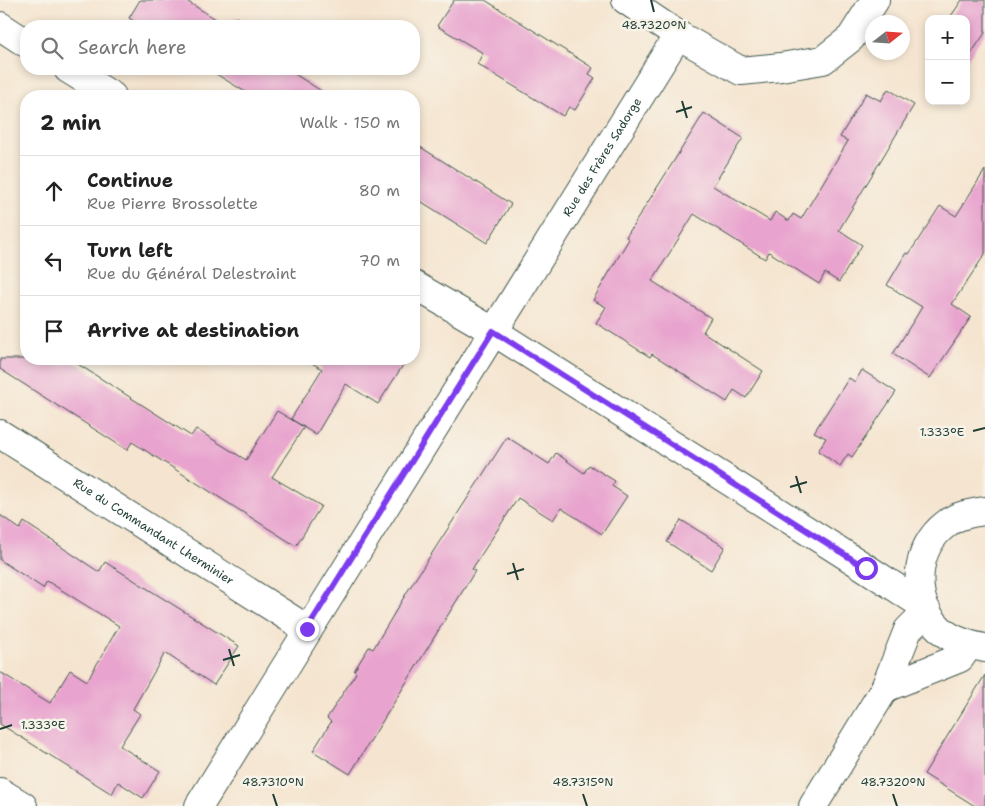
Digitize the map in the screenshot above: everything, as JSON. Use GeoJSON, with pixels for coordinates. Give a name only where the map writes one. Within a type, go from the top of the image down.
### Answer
{"type":"FeatureCollection","features":[{"type":"Feature","properties":{"kind":"street"},"geometry":{"type":"LineString","coordinates":[[626,0],[678,35],[741,71],[781,68],[823,60],[851,38],[875,0]]}},
{"type":"Feature","properties":{"kind":"street"},"geometry":{"type":"LineString","coordinates":[[0,26],[20,38]]}},
{"type":"Feature","properties":{"kind":"street","name":"Rue des Frères Sadorge"},"geometry":{"type":"LineString","coordinates":[[199,806],[307,629],[678,35]]}},
{"type":"Feature","properties":{"kind":"street"},"geometry":{"type":"LineString","coordinates":[[78,75],[102,90]]}},
{"type":"Feature","properties":{"kind":"street"},"geometry":{"type":"LineString","coordinates":[[420,288],[493,331],[926,608]]}},
{"type":"Feature","properties":{"kind":"street","name":"Rue du Commandant Lherminier"},"geometry":{"type":"LineString","coordinates":[[0,434],[307,629]]}},
{"type":"Feature","properties":{"kind":"street"},"geometry":{"type":"LineString","coordinates":[[977,647],[952,638],[937,626],[926,608],[919,584],[921,562],[930,541],[946,524],[979,508]]}},
{"type":"Feature","properties":{"kind":"street"},"geometry":{"type":"LineString","coordinates":[[866,568],[921,562]]}},
{"type":"Feature","properties":{"kind":"street"},"geometry":{"type":"LineString","coordinates":[[813,806],[885,688],[908,630],[926,608]]}},
{"type":"Feature","properties":{"kind":"street"},"geometry":{"type":"LineString","coordinates":[[885,688],[960,658],[977,647]]}},
{"type":"Feature","properties":{"kind":"street"},"geometry":{"type":"LineString","coordinates":[[0,792],[23,806]]}},
{"type":"Feature","properties":{"kind":"building"},"geometry":{"type":"Polygon","coordinates":[[[140,0],[185,0],[217,20],[132,20],[129,18],[140,0]]]}},
{"type":"Feature","properties":{"kind":"building"},"geometry":{"type":"Polygon","coordinates":[[[454,0],[485,0],[593,68],[589,74],[595,78],[575,110],[569,107],[563,116],[477,64],[483,53],[437,26],[454,0]]]}},
{"type":"Feature","properties":{"kind":"building"},"geometry":{"type":"Polygon","coordinates":[[[962,0],[985,0],[985,33],[970,55],[970,15],[952,15],[962,0]]]}},
{"type":"Feature","properties":{"kind":"building"},"geometry":{"type":"Polygon","coordinates":[[[218,75],[296,75],[320,90],[242,90],[218,75]]]}},
{"type":"Feature","properties":{"kind":"building"},"geometry":{"type":"Polygon","coordinates":[[[888,89],[914,105],[839,230],[862,245],[839,282],[825,273],[819,284],[769,252],[765,259],[694,214],[652,281],[711,318],[703,332],[763,371],[746,398],[734,390],[727,402],[652,354],[650,357],[596,323],[606,307],[593,300],[629,239],[626,237],[704,113],[743,138],[713,186],[770,221],[775,212],[789,221],[793,214],[801,219],[848,141],[840,137],[866,93],[881,101],[888,89]]]}},
{"type":"Feature","properties":{"kind":"building"},"geometry":{"type":"Polygon","coordinates":[[[420,147],[511,204],[487,243],[420,201],[420,147]]]}},
{"type":"Feature","properties":{"kind":"building"},"geometry":{"type":"Polygon","coordinates":[[[985,170],[985,254],[952,304],[971,317],[930,378],[893,354],[922,307],[887,285],[906,253],[909,254],[940,206],[956,216],[985,170]]]}},
{"type":"Feature","properties":{"kind":"building"},"geometry":{"type":"Polygon","coordinates":[[[0,359],[20,359],[20,365],[79,365],[191,436],[196,429],[246,460],[277,411],[304,427],[272,477],[321,506],[296,546],[132,442],[127,450],[0,369],[0,359]]]}},
{"type":"Feature","properties":{"kind":"building"},"geometry":{"type":"Polygon","coordinates":[[[315,365],[403,365],[378,404],[346,384],[316,435],[291,419],[322,369],[315,365]]]}},
{"type":"Feature","properties":{"kind":"building"},"geometry":{"type":"Polygon","coordinates":[[[862,370],[896,392],[852,457],[848,454],[840,466],[818,451],[826,438],[814,432],[849,378],[855,382],[862,370]]]}},
{"type":"Feature","properties":{"kind":"building"},"geometry":{"type":"Polygon","coordinates":[[[507,437],[549,464],[556,453],[584,473],[589,465],[615,481],[612,486],[627,496],[602,534],[561,508],[553,520],[518,498],[472,569],[475,571],[350,774],[313,751],[331,722],[327,718],[356,673],[354,671],[369,647],[373,649],[407,592],[507,437]]]}},
{"type":"Feature","properties":{"kind":"building"},"geometry":{"type":"Polygon","coordinates":[[[0,515],[20,529],[24,522],[99,572],[105,562],[239,646],[214,685],[165,653],[133,709],[140,714],[120,746],[160,771],[143,798],[118,782],[112,794],[0,724],[0,672],[50,703],[70,670],[87,681],[119,626],[47,581],[43,588],[0,560],[0,515]]]}},
{"type":"Feature","properties":{"kind":"building"},"geometry":{"type":"Polygon","coordinates":[[[681,520],[725,547],[711,570],[667,542],[681,520]]]}},
{"type":"Feature","properties":{"kind":"building"},"geometry":{"type":"Polygon","coordinates":[[[985,675],[985,806],[975,806],[924,774],[985,675]]]}},
{"type":"Feature","properties":{"kind":"route"},"geometry":{"type":"LineString","coordinates":[[307,629],[493,331],[866,568]]}}]}
